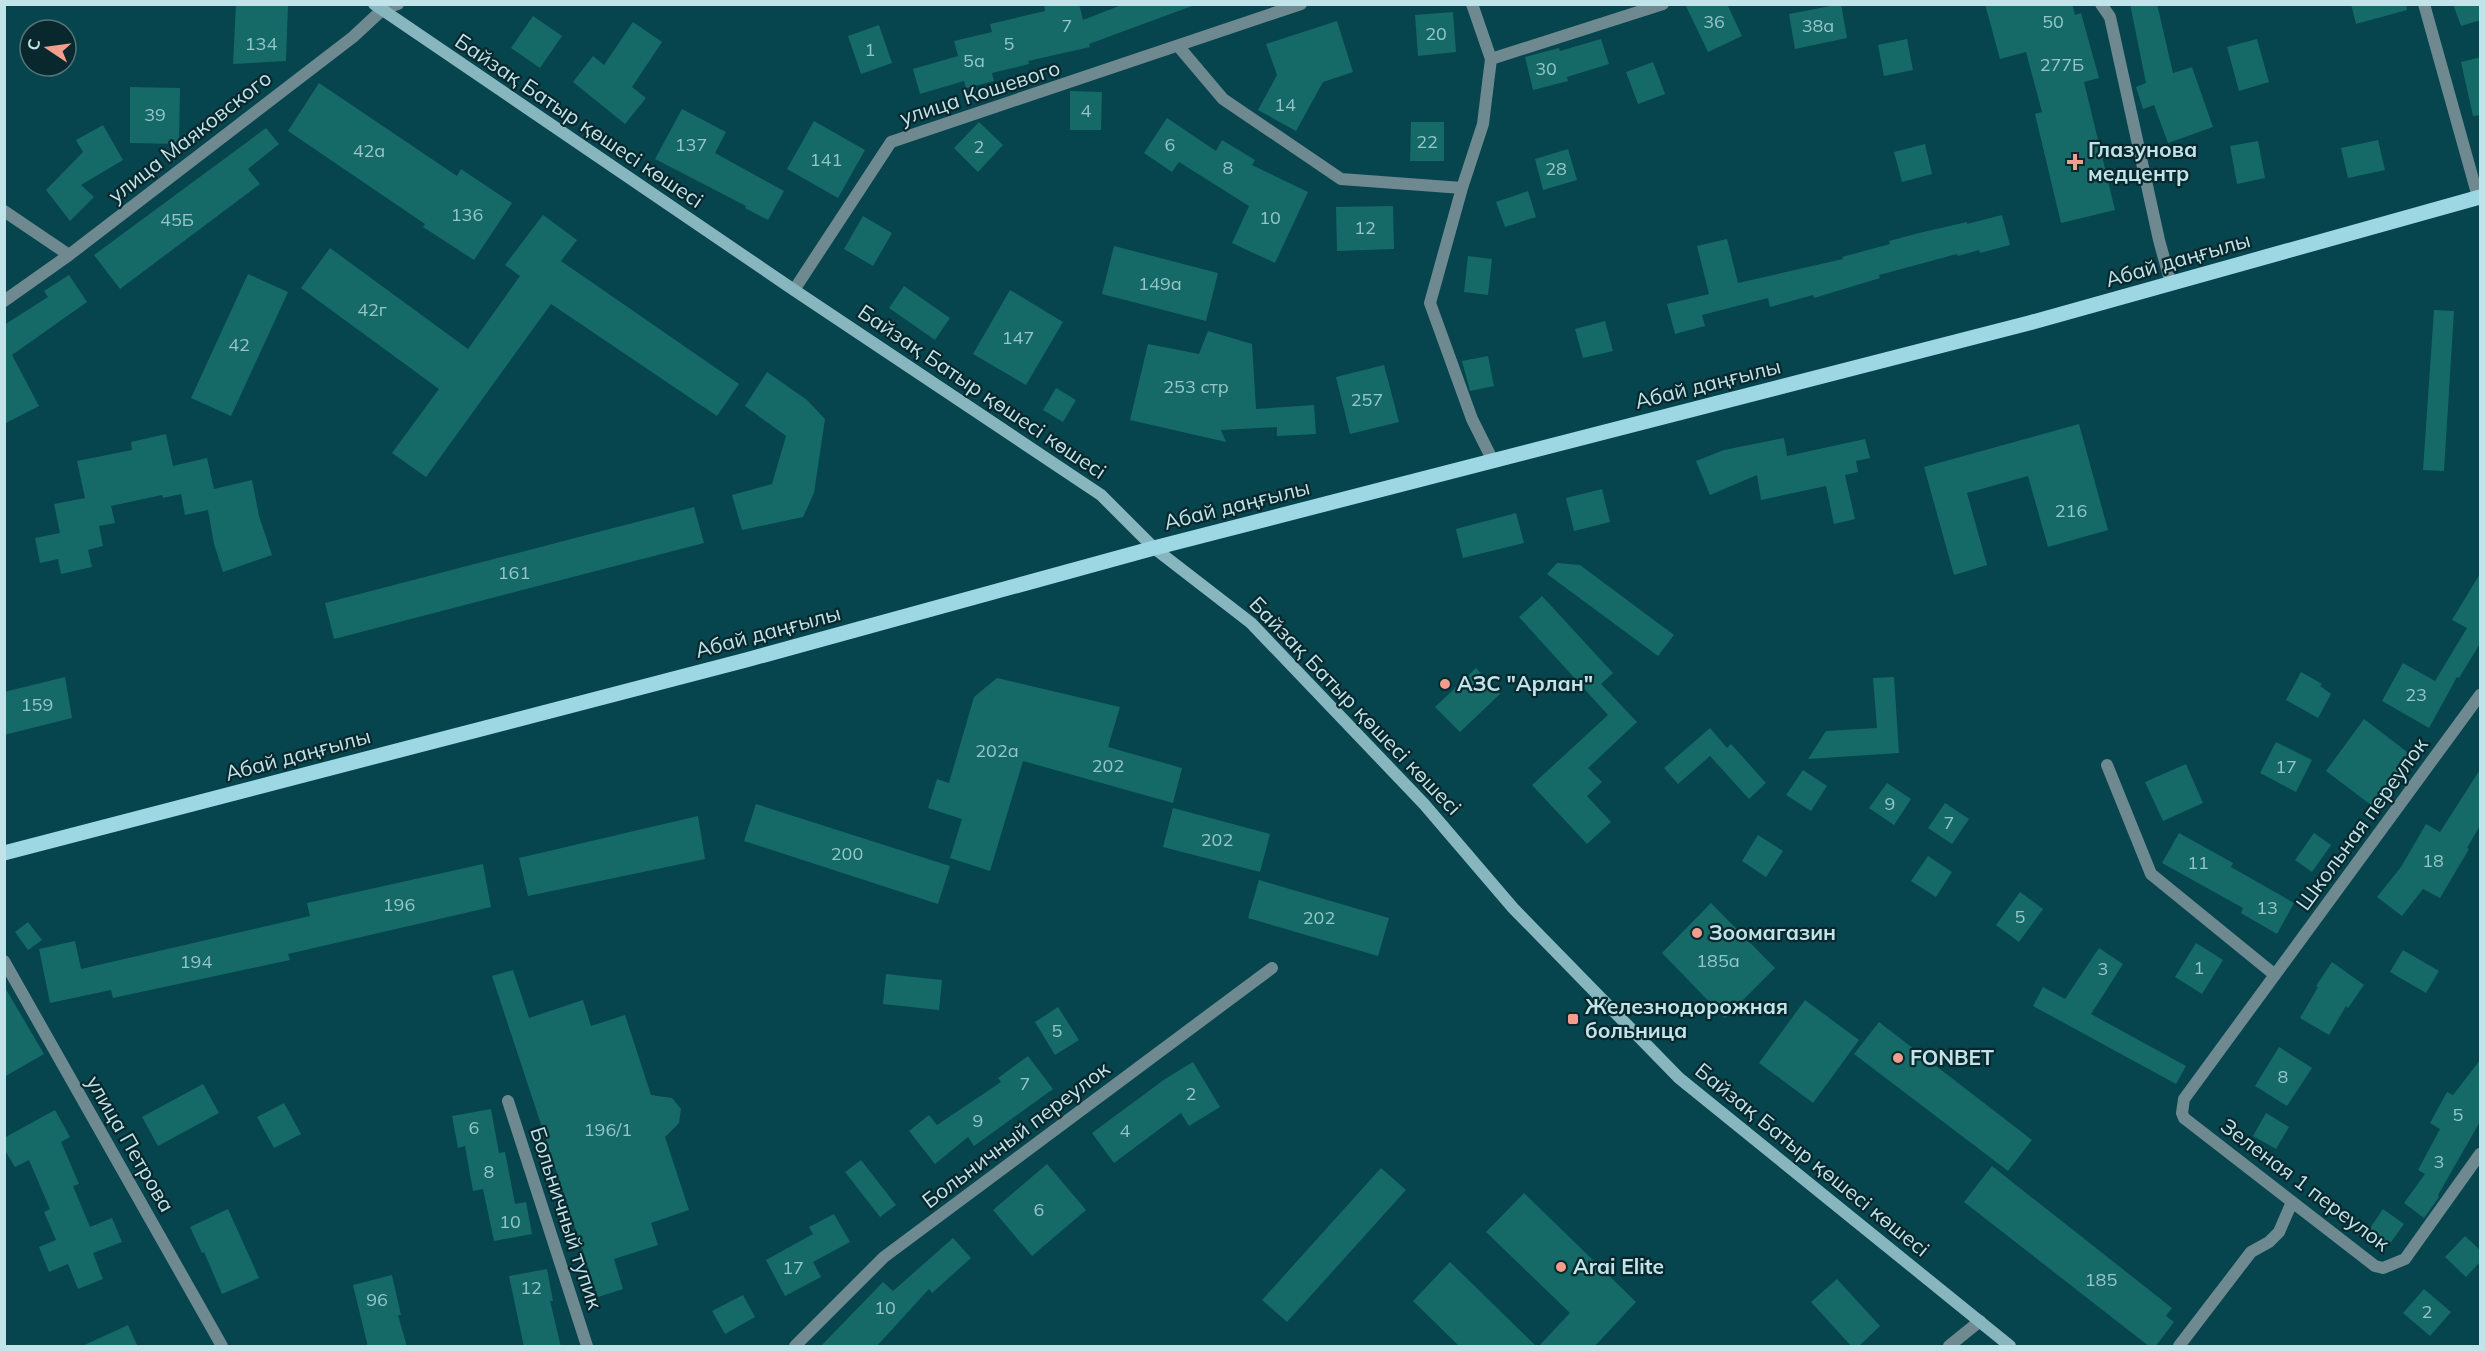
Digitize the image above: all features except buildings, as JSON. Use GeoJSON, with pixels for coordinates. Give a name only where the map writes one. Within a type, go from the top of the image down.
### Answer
{"type":"FeatureCollection","features":[{"type":"Feature","properties":{"kind":"main road","name":"Байзақ Батыр қөшесі көшесі"},"geometry":{"type":"LineString","coordinates":[[378,7],[794,290],[1101,495],[1154,548],[1251,623],[1424,804],[1513,908],[1679,1078],[2010,1347]]}},
{"type":"Feature","properties":{"kind":"main road","name":"Абай даңғылы"},"geometry":{"type":"LineString","coordinates":[[4,853],[746,660],[1154,548],[2018,326],[2480,197]]}},
{"type":"Feature","properties":{"kind":"street","name":"улица Маяковского"},"geometry":{"type":"LineString","coordinates":[[4,301],[69,255],[352,37],[378,7],[398,4]]}},
{"type":"Feature","properties":{"kind":"street","name":"улица Кошевого"},"geometry":{"type":"LineString","coordinates":[[794,290],[891,142],[1179,47],[1301,4]]}},
{"type":"Feature","properties":{"kind":"street"},"geometry":{"type":"LineString","coordinates":[[1472,4],[1491,59],[1483,124],[1462,188],[1430,303],[1472,419],[1492,461]]}},
{"type":"Feature","properties":{"kind":"street"},"geometry":{"type":"LineString","coordinates":[[1491,59],[1663,4]]}},
{"type":"Feature","properties":{"kind":"street"},"geometry":{"type":"LineString","coordinates":[[2101,4],[2110,17],[2159,240],[2171,284]]}},
{"type":"Feature","properties":{"kind":"street"},"geometry":{"type":"LineString","coordinates":[[2424,4],[2480,197]]}},
{"type":"Feature","properties":{"kind":"street"},"geometry":{"type":"LineString","coordinates":[[1179,47],[1223,99],[1341,179],[1462,188]]}},
{"type":"Feature","properties":{"kind":"street"},"geometry":{"type":"LineString","coordinates":[[4,211],[69,255]]}},
{"type":"Feature","properties":{"kind":"street","name":"Школьная переулок"},"geometry":{"type":"LineString","coordinates":[[2184,1099],[2481,695]]}},
{"type":"Feature","properties":{"kind":"street"},"geometry":{"type":"LineString","coordinates":[[2107,765],[2151,874],[2275,975]]}},
{"type":"Feature","properties":{"kind":"street","name":"улица Петрова"},"geometry":{"type":"LineString","coordinates":[[4,961],[222,1347]]}},
{"type":"Feature","properties":{"kind":"street","name":"Больничный переулок"},"geometry":{"type":"LineString","coordinates":[[795,1347],[884,1257],[1272,968]]}},
{"type":"Feature","properties":{"kind":"street","name":"Зеленая 1 переулок"},"geometry":{"type":"LineString","coordinates":[[2184,1099],[2182,1113],[2184,1118],[2375,1266],[2383,1268],[2405,1259],[2481,1154]]}},
{"type":"Feature","properties":{"kind":"street","name":"Больничный тупик"},"geometry":{"type":"LineString","coordinates":[[508,1101],[587,1347]]}},
{"type":"Feature","properties":{"kind":"street"},"geometry":{"type":"LineString","coordinates":[[2179,1347],[2251,1252],[2269,1242],[2279,1232],[2292,1202]]}},
{"type":"Feature","properties":{"kind":"street"},"geometry":{"type":"LineString","coordinates":[[1948,1347],[1980,1321]]}},
{"type":"Feature","properties":{"kind":"place","name":"Глазунова медцентр"},"geometry":{"type":"Point","coordinates":[2075,162]}},
{"type":"Feature","properties":{"kind":"place","name":"АЗС \"Арлан\""},"geometry":{"type":"Point","coordinates":[1445,684]}},
{"type":"Feature","properties":{"kind":"place","name":"Зоомагазин"},"geometry":{"type":"Point","coordinates":[1697,933]}},
{"type":"Feature","properties":{"kind":"place","name":"Железнодорожная больница"},"geometry":{"type":"Point","coordinates":[1573,1019]}},
{"type":"Feature","properties":{"kind":"place","name":"FONBET"},"geometry":{"type":"Point","coordinates":[1898,1058]}},
{"type":"Feature","properties":{"kind":"place","name":"Arai Elite"},"geometry":{"type":"Point","coordinates":[1561,1267]}}]}
